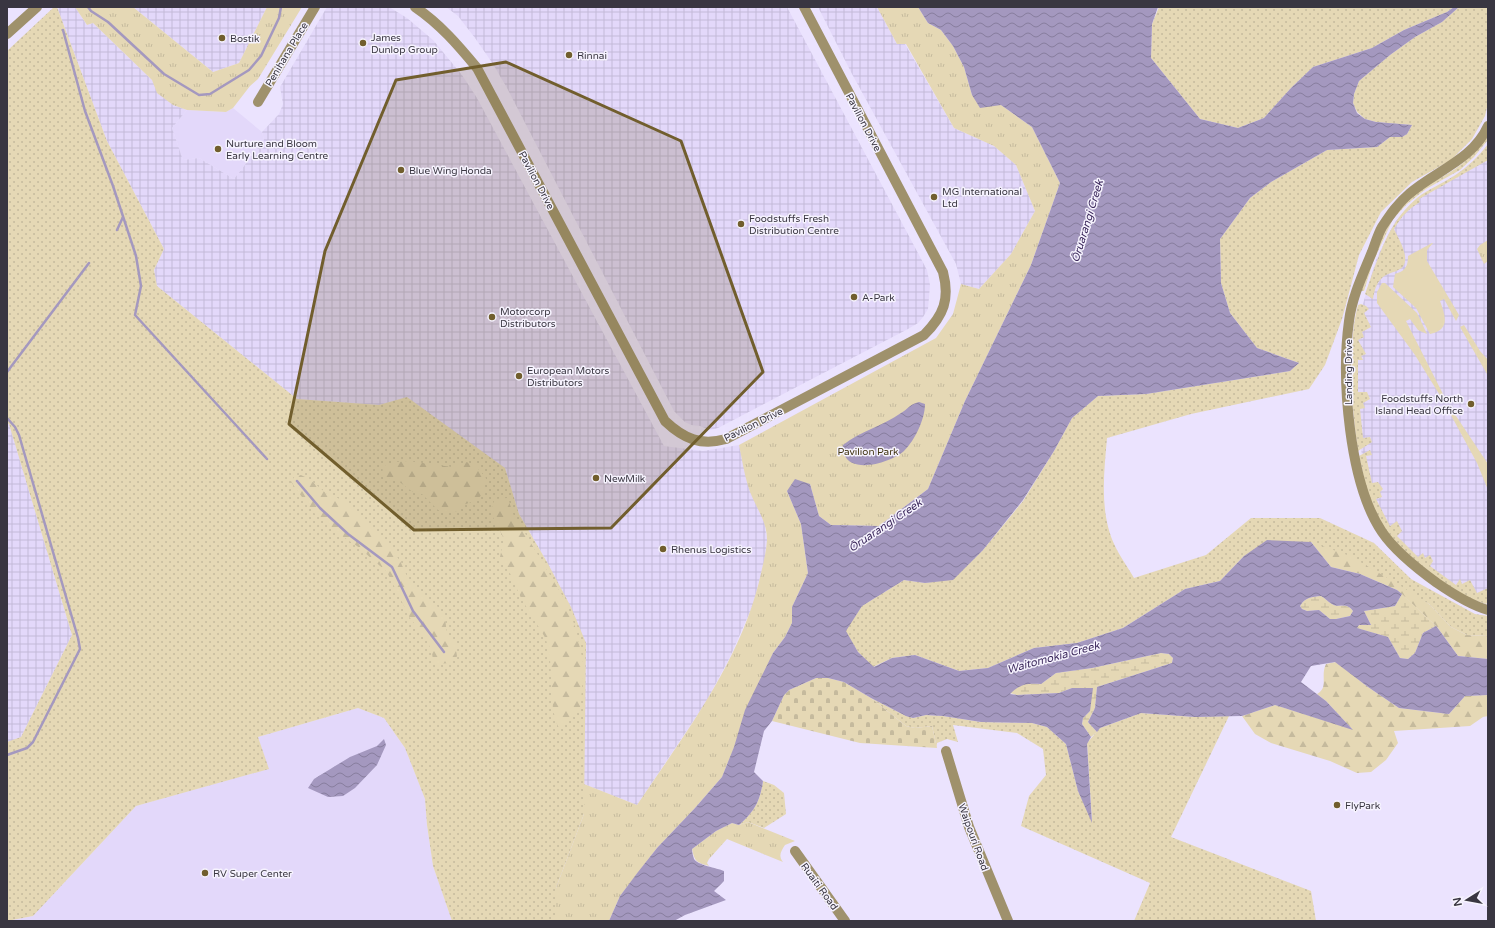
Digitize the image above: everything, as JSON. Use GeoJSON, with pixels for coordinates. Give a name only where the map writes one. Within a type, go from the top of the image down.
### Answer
{"type":"FeatureCollection","features":[{"type":"Feature","properties":{"kind":"street"},"geometry":{"type":"LineString","coordinates":[[7,34],[37,7]]}},
{"type":"Feature","properties":{"kind":"street","name":"Penihana Place"},"geometry":{"type":"LineString","coordinates":[[258,102],[315,7]]}},
{"type":"Feature","properties":{"kind":"street","name":"Pavilion Drive"},"geometry":{"type":"LineString","coordinates":[[415,7],[428,16],[453,39],[477,68],[665,421],[683,436],[697,441],[707,442],[726,439],[924,335],[941,316],[945,306],[946,285],[943,272],[804,7]]}},
{"type":"Feature","properties":{"kind":"street","name":"Landing Drive"},"geometry":{"type":"LineString","coordinates":[[1488,126],[1474,146],[1457,162],[1409,194],[1392,212],[1381,229],[1354,298],[1349,320],[1346,357],[1347,401],[1355,458],[1369,508],[1382,533],[1421,572],[1445,589],[1468,602],[1488,610]]}},
{"type":"Feature","properties":{"kind":"street","name":"Waipouri Road"},"geometry":{"type":"LineString","coordinates":[[946,751],[969,827],[1008,921]]}},
{"type":"Feature","properties":{"kind":"street","name":"Ruaiti Road"},"geometry":{"type":"LineString","coordinates":[[795,851],[845,921]]}},
{"type":"Feature","properties":{"kind":"highlighted area"},"geometry":{"type":"Polygon","coordinates":[[[506,62],[681,141],[763,372],[611,528],[414,530],[289,424],[325,251],[396,80],[506,62]]]}},
{"type":"Feature","properties":{"kind":"shaded area"},"geometry":{"type":"Polygon","coordinates":[[[57,7],[75,7],[87,25],[93,23],[152,80],[173,105],[187,110],[172,128],[183,160],[199,158],[234,179],[264,140],[262,132],[279,114],[283,104],[280,87],[327,7],[389,7],[407,18],[433,40],[462,75],[477,98],[664,446],[703,451],[739,445],[749,487],[764,519],[767,540],[765,559],[753,605],[730,657],[706,702],[637,805],[584,784],[547,562],[519,514],[505,468],[391,402],[379,405],[297,399],[157,286],[154,270],[164,249],[107,141],[57,7]]]}},
{"type":"Feature","properties":{"kind":"shaded area"},"geometry":{"type":"Polygon","coordinates":[[[133,7],[267,7],[239,63],[213,72],[133,7]]]}},
{"type":"Feature","properties":{"kind":"shaded area"},"geometry":{"type":"Polygon","coordinates":[[[446,7],[787,7],[927,270],[930,285],[928,309],[923,317],[918,323],[908,329],[718,428],[710,430],[685,422],[674,411],[507,88],[475,38],[458,16],[446,7]]]}},
{"type":"Feature","properties":{"kind":"shaded area"},"geometry":{"type":"Polygon","coordinates":[[[818,7],[877,7],[897,44],[905,44],[954,128],[994,146],[1016,165],[1035,211],[1011,254],[979,289],[961,284],[956,264],[852,74],[818,7]]]}},
{"type":"Feature","properties":{"kind":"shaded area","name":"Nurture and Bloom Early Learning Centre"},"geometry":{"type":"Polygon","coordinates":[[[233,108],[262,132],[264,140],[234,179],[199,158],[183,160],[172,128],[187,110],[226,112],[233,108]]]}},
{"type":"Feature","properties":{"kind":"shaded area"},"geometry":{"type":"Polygon","coordinates":[[[1488,145],[1488,602],[1459,592],[1395,540],[1370,494],[1354,415],[1357,324],[1376,260],[1388,235],[1395,222],[1404,212],[1423,195],[1457,174],[1477,158],[1488,145]]]}},
{"type":"Feature","properties":{"kind":"shaded area"},"geometry":{"type":"Polygon","coordinates":[[[7,423],[9,424],[72,635],[21,737],[7,743],[7,423]]]}},
{"type":"Feature","properties":{"kind":"shaded area"},"geometry":{"type":"Polygon","coordinates":[[[358,708],[384,718],[405,748],[425,799],[433,866],[452,921],[7,921],[33,916],[136,806],[268,769],[258,737],[358,708]]]}},
{"type":"Feature","properties":{"kind":"green space"},"geometry":{"type":"Polygon","coordinates":[[[54,7],[57,7],[107,141],[164,249],[154,270],[157,286],[297,399],[379,405],[407,397],[505,468],[519,514],[571,607],[586,643],[584,814],[556,888],[556,921],[452,921],[433,866],[425,799],[405,748],[384,718],[358,708],[258,737],[269,769],[136,806],[33,916],[7,921],[7,742],[21,737],[72,635],[9,424],[7,423],[7,51],[54,7]]]}},
{"type":"Feature","properties":{"kind":"green space"},"geometry":{"type":"Polygon","coordinates":[[[75,7],[133,7],[213,72],[239,63],[267,7],[302,7],[258,79],[250,86],[233,108],[226,112],[187,110],[173,105],[157,93],[152,80],[93,23],[87,25],[75,7]]]}},
{"type":"Feature","properties":{"kind":"green space","name":"Pavilion Park"},"geometry":{"type":"Polygon","coordinates":[[[877,7],[918,7],[928,23],[941,30],[953,46],[964,67],[972,95],[1001,105],[1032,127],[1060,183],[1031,265],[965,401],[928,489],[879,526],[831,525],[819,516],[810,484],[787,491],[801,524],[808,573],[792,607],[792,623],[785,637],[773,653],[722,777],[657,848],[620,896],[609,921],[556,921],[556,888],[584,814],[584,784],[637,805],[691,726],[724,671],[750,613],[759,582],[767,540],[763,519],[748,486],[739,445],[936,338],[953,314],[961,284],[979,289],[1011,254],[1035,211],[1016,165],[994,146],[954,128],[906,44],[897,44],[877,7]]]}},
{"type":"Feature","properties":{"kind":"green space"},"geometry":{"type":"Polygon","coordinates":[[[1159,7],[1454,7],[1447,12],[1404,30],[1372,48],[1313,67],[1291,88],[1264,118],[1238,128],[1200,119],[1151,58],[1152,24],[1159,7]]]}},
{"type":"Feature","properties":{"kind":"green space"},"geometry":{"type":"Polygon","coordinates":[[[1459,7],[1488,7],[1488,103],[1485,116],[1472,139],[1451,160],[1412,182],[1381,212],[1359,255],[1342,319],[1325,365],[1309,389],[1191,414],[1107,438],[1104,493],[1110,533],[1117,550],[1134,578],[1206,555],[1251,518],[1320,518],[1374,543],[1411,579],[1475,614],[1488,616],[1488,636],[1467,635],[1451,627],[1429,604],[1311,542],[1244,556],[1220,581],[1185,589],[1123,628],[1077,643],[1034,648],[988,668],[959,671],[915,655],[892,658],[873,667],[858,652],[845,631],[862,606],[904,580],[925,583],[953,579],[983,550],[1023,501],[1054,451],[1072,418],[1098,396],[1146,394],[1290,371],[1299,363],[1257,348],[1230,313],[1221,283],[1220,239],[1250,198],[1271,182],[1327,150],[1377,147],[1390,137],[1402,137],[1407,134],[1412,125],[1376,122],[1365,119],[1357,112],[1353,103],[1354,94],[1359,81],[1390,55],[1415,37],[1442,22],[1459,7]]]}},
{"type":"Feature","properties":{"kind":"green space"},"geometry":{"type":"Polygon","coordinates":[[[1486,139],[1487,141],[1474,157],[1460,170],[1426,189],[1407,204],[1393,219],[1373,262],[1364,291],[1361,291],[1383,236],[1390,223],[1398,211],[1420,190],[1451,172],[1464,162],[1486,139]]]}},
{"type":"Feature","properties":{"kind":"green space"},"geometry":{"type":"Polygon","coordinates":[[[1488,144],[1488,160],[1419,199],[1420,202],[1402,217],[1394,229],[1405,255],[1404,265],[1400,269],[1385,275],[1381,279],[1376,288],[1373,299],[1365,294],[1385,242],[1398,219],[1407,208],[1421,195],[1464,169],[1488,144]]]}},
{"type":"Feature","properties":{"kind":"green space"},"geometry":{"type":"Polygon","coordinates":[[[1488,240],[1488,261],[1484,264],[1477,249],[1488,240]]]}},
{"type":"Feature","properties":{"kind":"green space"},"geometry":{"type":"Polygon","coordinates":[[[1432,243],[1427,250],[1427,261],[1459,315],[1456,321],[1444,299],[1440,301],[1445,317],[1444,325],[1437,332],[1430,334],[1416,308],[1393,287],[1395,274],[1405,268],[1408,256],[1432,243]]]}},
{"type":"Feature","properties":{"kind":"green space"},"geometry":{"type":"Polygon","coordinates":[[[1382,283],[1385,283],[1417,313],[1427,334],[1418,330],[1410,319],[1406,321],[1445,398],[1444,402],[1415,355],[1377,303],[1377,292],[1382,283]]]}},
{"type":"Feature","properties":{"kind":"green space"},"geometry":{"type":"Polygon","coordinates":[[[1361,304],[1369,309],[1364,313],[1371,327],[1362,332],[1364,337],[1358,340],[1366,354],[1361,356],[1363,360],[1358,360],[1358,392],[1367,392],[1370,399],[1363,403],[1365,408],[1360,409],[1363,438],[1370,437],[1372,442],[1358,451],[1352,400],[1351,361],[1355,321],[1358,305],[1361,304]]]}},
{"type":"Feature","properties":{"kind":"green space"},"geometry":{"type":"Polygon","coordinates":[[[1464,325],[1480,351],[1488,360],[1487,374],[1460,327],[1464,325]]]}},
{"type":"Feature","properties":{"kind":"green space"},"geometry":{"type":"Polygon","coordinates":[[[1446,406],[1450,407],[1488,464],[1488,490],[1477,463],[1446,406]]]}},
{"type":"Feature","properties":{"kind":"green space"},"geometry":{"type":"Polygon","coordinates":[[[1370,450],[1372,455],[1366,456],[1372,483],[1378,482],[1383,489],[1380,492],[1382,497],[1376,499],[1390,526],[1397,521],[1402,531],[1397,536],[1418,557],[1423,553],[1425,558],[1430,555],[1433,561],[1430,566],[1456,585],[1460,579],[1462,584],[1470,580],[1477,593],[1488,588],[1488,602],[1486,604],[1467,598],[1424,570],[1387,534],[1369,500],[1359,456],[1370,450]]]}},
{"type":"Feature","properties":{"kind":"green space"},"geometry":{"type":"Polygon","coordinates":[[[408,461],[452,467],[466,462],[474,464],[486,478],[484,486],[485,491],[477,500],[463,505],[458,511],[450,513],[438,510],[422,494],[414,493],[397,480],[384,478],[382,475],[383,466],[396,462],[408,461]]]}},
{"type":"Feature","properties":{"kind":"green space"},"geometry":{"type":"Polygon","coordinates":[[[301,475],[309,479],[326,493],[342,500],[391,547],[401,563],[411,585],[437,606],[445,619],[447,633],[455,644],[457,656],[455,660],[449,663],[438,664],[433,660],[427,639],[410,618],[387,572],[357,546],[339,534],[313,512],[291,482],[295,476],[301,475]]]}},
{"type":"Feature","properties":{"kind":"green space"},"geometry":{"type":"Polygon","coordinates":[[[508,498],[513,514],[565,600],[576,629],[584,667],[580,709],[558,728],[553,710],[550,659],[546,639],[521,598],[509,571],[500,557],[504,539],[490,511],[495,499],[508,498]]]}},
{"type":"Feature","properties":{"kind":"green space"},"geometry":{"type":"Polygon","coordinates":[[[1311,542],[1350,556],[1396,583],[1429,604],[1451,627],[1467,635],[1488,636],[1488,659],[1458,656],[1437,627],[1397,590],[1360,574],[1331,567],[1311,542]]]}},
{"type":"Feature","properties":{"kind":"green space"},"geometry":{"type":"Polygon","coordinates":[[[1402,594],[1436,626],[1423,633],[1415,653],[1408,659],[1400,658],[1388,637],[1356,628],[1359,625],[1371,625],[1364,611],[1395,606],[1402,594]]]}},
{"type":"Feature","properties":{"kind":"green space"},"geometry":{"type":"Polygon","coordinates":[[[1321,596],[1332,604],[1347,606],[1353,611],[1350,616],[1330,619],[1319,610],[1307,611],[1302,609],[1300,606],[1306,599],[1321,596]]]}},
{"type":"Feature","properties":{"kind":"green space"},"geometry":{"type":"Polygon","coordinates":[[[1161,653],[1169,654],[1173,658],[1172,663],[1097,687],[1095,708],[1088,722],[1097,732],[1091,737],[1082,724],[1083,718],[1090,711],[1072,688],[1059,693],[1017,695],[1010,693],[1024,684],[1041,684],[1056,673],[1092,668],[1161,653]]]}},
{"type":"Feature","properties":{"kind":"green space"},"geometry":{"type":"Polygon","coordinates":[[[1336,662],[1368,687],[1399,708],[1449,714],[1465,696],[1488,695],[1488,716],[1483,717],[1470,726],[1394,731],[1398,743],[1386,760],[1371,772],[1357,773],[1330,761],[1271,743],[1255,734],[1242,716],[1275,705],[1352,729],[1326,701],[1317,694],[1321,691],[1324,685],[1324,668],[1326,664],[1336,662]]]}},
{"type":"Feature","properties":{"kind":"green space"},"geometry":{"type":"Polygon","coordinates":[[[816,678],[828,678],[844,682],[871,698],[906,726],[915,728],[932,726],[937,748],[860,743],[772,721],[784,695],[789,690],[816,678]]]}},
{"type":"Feature","properties":{"kind":"green space"},"geometry":{"type":"Polygon","coordinates":[[[871,698],[906,716],[913,718],[926,715],[943,716],[981,722],[1032,723],[1047,727],[1066,744],[1078,791],[1092,821],[1087,743],[1100,728],[1141,713],[1195,717],[1229,716],[1171,837],[1311,891],[1316,921],[1134,921],[1150,883],[1021,826],[1029,796],[1046,775],[1043,749],[1017,733],[953,725],[958,742],[947,739],[937,743],[937,748],[932,726],[915,728],[906,726],[871,698]]]}},
{"type":"Feature","properties":{"kind":"green space"},"geometry":{"type":"Polygon","coordinates":[[[763,781],[774,785],[784,793],[786,814],[764,828],[748,822],[739,825],[756,805],[763,781]]]}},
{"type":"Feature","properties":{"kind":"green space"},"geometry":{"type":"Polygon","coordinates":[[[748,822],[795,841],[785,845],[782,849],[780,856],[783,862],[727,839],[709,859],[707,863],[709,866],[699,863],[694,857],[692,849],[716,831],[732,823],[739,825],[748,822]]]}},
{"type":"Feature","properties":{"kind":"water","name":"Waitomokia Creek"},"geometry":{"type":"Polygon","coordinates":[[[918,7],[1158,7],[1152,24],[1151,58],[1200,119],[1238,128],[1264,118],[1291,88],[1313,67],[1372,48],[1404,30],[1447,12],[1454,7],[1459,7],[1442,22],[1415,37],[1390,55],[1359,81],[1354,94],[1353,103],[1357,113],[1365,119],[1376,122],[1412,125],[1407,134],[1402,137],[1390,137],[1377,147],[1327,150],[1271,182],[1250,198],[1220,239],[1221,283],[1230,313],[1257,348],[1299,363],[1290,371],[1146,394],[1098,396],[1072,418],[1054,451],[1023,500],[983,550],[953,580],[925,583],[904,580],[862,606],[846,631],[858,652],[874,667],[892,658],[915,655],[959,671],[988,668],[1034,648],[1077,643],[1123,628],[1185,589],[1220,581],[1244,556],[1267,540],[1311,542],[1331,567],[1360,574],[1397,590],[1402,594],[1395,606],[1364,611],[1371,625],[1359,625],[1357,628],[1388,637],[1400,658],[1408,659],[1415,653],[1423,633],[1436,626],[1458,656],[1488,659],[1488,695],[1465,696],[1449,714],[1399,708],[1335,662],[1311,666],[1301,682],[1326,701],[1353,730],[1275,705],[1242,716],[1195,717],[1141,713],[1100,728],[1097,732],[1088,722],[1095,708],[1097,687],[1172,663],[1173,658],[1169,654],[1161,653],[1092,668],[1056,673],[1041,684],[1028,684],[1017,688],[1010,694],[1059,693],[1072,688],[1093,688],[1090,711],[1083,718],[1082,724],[1091,737],[1087,744],[1092,823],[1078,791],[1066,744],[1047,727],[1032,723],[981,722],[943,716],[926,715],[913,718],[906,716],[871,698],[844,682],[828,678],[816,678],[789,690],[784,695],[772,721],[764,731],[754,772],[763,781],[758,800],[753,810],[739,825],[732,823],[716,831],[692,849],[694,859],[696,861],[703,865],[724,871],[724,881],[714,891],[726,900],[685,915],[674,921],[609,921],[620,896],[638,872],[657,848],[722,777],[734,747],[745,710],[773,653],[785,637],[792,623],[792,607],[808,573],[801,524],[787,491],[795,479],[810,484],[819,516],[831,525],[879,526],[928,489],[965,401],[1031,265],[1060,183],[1032,127],[1001,105],[980,108],[972,95],[964,67],[953,46],[941,30],[928,23],[918,7]],[[1321,596],[1309,598],[1300,606],[1302,609],[1307,611],[1319,610],[1330,619],[1350,616],[1353,611],[1347,606],[1332,604],[1321,596]]]}},
{"type":"Feature","properties":{"kind":"water"},"geometry":{"type":"Polygon","coordinates":[[[919,402],[925,404],[925,410],[915,435],[904,451],[891,459],[872,464],[855,464],[848,460],[844,453],[843,445],[857,436],[887,422],[911,405],[919,402]]]}},
{"type":"Feature","properties":{"kind":"water"},"geometry":{"type":"Polygon","coordinates":[[[384,739],[386,745],[377,765],[355,788],[343,796],[328,797],[308,788],[314,779],[350,757],[377,746],[384,739]]]}},
{"type":"Feature","properties":{"kind":"waterway","name":"Ōruarangi Creek"},"geometry":{"type":"LineString","coordinates":[[88,7],[91,11],[108,22],[164,74],[199,95],[210,94],[249,70],[261,56],[279,18],[281,7]]}},
{"type":"Feature","properties":{"kind":"waterway"},"geometry":{"type":"LineString","coordinates":[[63,30],[85,111],[113,186],[136,256],[141,286],[135,315],[267,459]]}},
{"type":"Feature","properties":{"kind":"waterway"},"geometry":{"type":"LineString","coordinates":[[117,230],[123,217]]}},
{"type":"Feature","properties":{"kind":"waterway"},"geometry":{"type":"LineString","coordinates":[[7,372],[89,263]]}},
{"type":"Feature","properties":{"kind":"waterway"},"geometry":{"type":"LineString","coordinates":[[7,418],[15,427],[19,435],[80,649],[33,742],[27,748],[7,755]]}},
{"type":"Feature","properties":{"kind":"waterway"},"geometry":{"type":"LineString","coordinates":[[297,481],[320,508],[348,534],[392,567],[413,611],[444,652]]}},
{"type":"Feature","properties":{"kind":"place","name":"Bostik"},"geometry":{"type":"Point","coordinates":[222,38]}},
{"type":"Feature","properties":{"kind":"place","name":"James Dunlop Group"},"geometry":{"type":"Point","coordinates":[363,43]}},
{"type":"Feature","properties":{"kind":"place","name":"Rinnai"},"geometry":{"type":"Point","coordinates":[569,55]}},
{"type":"Feature","properties":{"kind":"place","name":"Nurture and Bloom Early Learning Centre"},"geometry":{"type":"Point","coordinates":[218,149]}},
{"type":"Feature","properties":{"kind":"place","name":"Blue Wing Honda"},"geometry":{"type":"Point","coordinates":[401,170]}},
{"type":"Feature","properties":{"kind":"place","name":"MG International Ltd"},"geometry":{"type":"Point","coordinates":[934,197]}},
{"type":"Feature","properties":{"kind":"place","name":"Foodstuffs Fresh Distribution Centre"},"geometry":{"type":"Point","coordinates":[741,224]}},
{"type":"Feature","properties":{"kind":"place","name":"A-Park"},"geometry":{"type":"Point","coordinates":[854,297]}},
{"type":"Feature","properties":{"kind":"place","name":"Motorcorp Distributors"},"geometry":{"type":"Point","coordinates":[492,317]}},
{"type":"Feature","properties":{"kind":"place","name":"European Motors Distributors"},"geometry":{"type":"Point","coordinates":[519,376]}},
{"type":"Feature","properties":{"kind":"place","name":"Foodstuffs North Island Head Office"},"geometry":{"type":"Point","coordinates":[1471,404]}},
{"type":"Feature","properties":{"kind":"place","name":"NewMilk"},"geometry":{"type":"Point","coordinates":[596,478]}},
{"type":"Feature","properties":{"kind":"place","name":"Rhenus Logistics"},"geometry":{"type":"Point","coordinates":[663,549]}},
{"type":"Feature","properties":{"kind":"place","name":"FlyPark"},"geometry":{"type":"Point","coordinates":[1337,805]}},
{"type":"Feature","properties":{"kind":"place","name":"RV Super Center"},"geometry":{"type":"Point","coordinates":[205,873]}}]}
